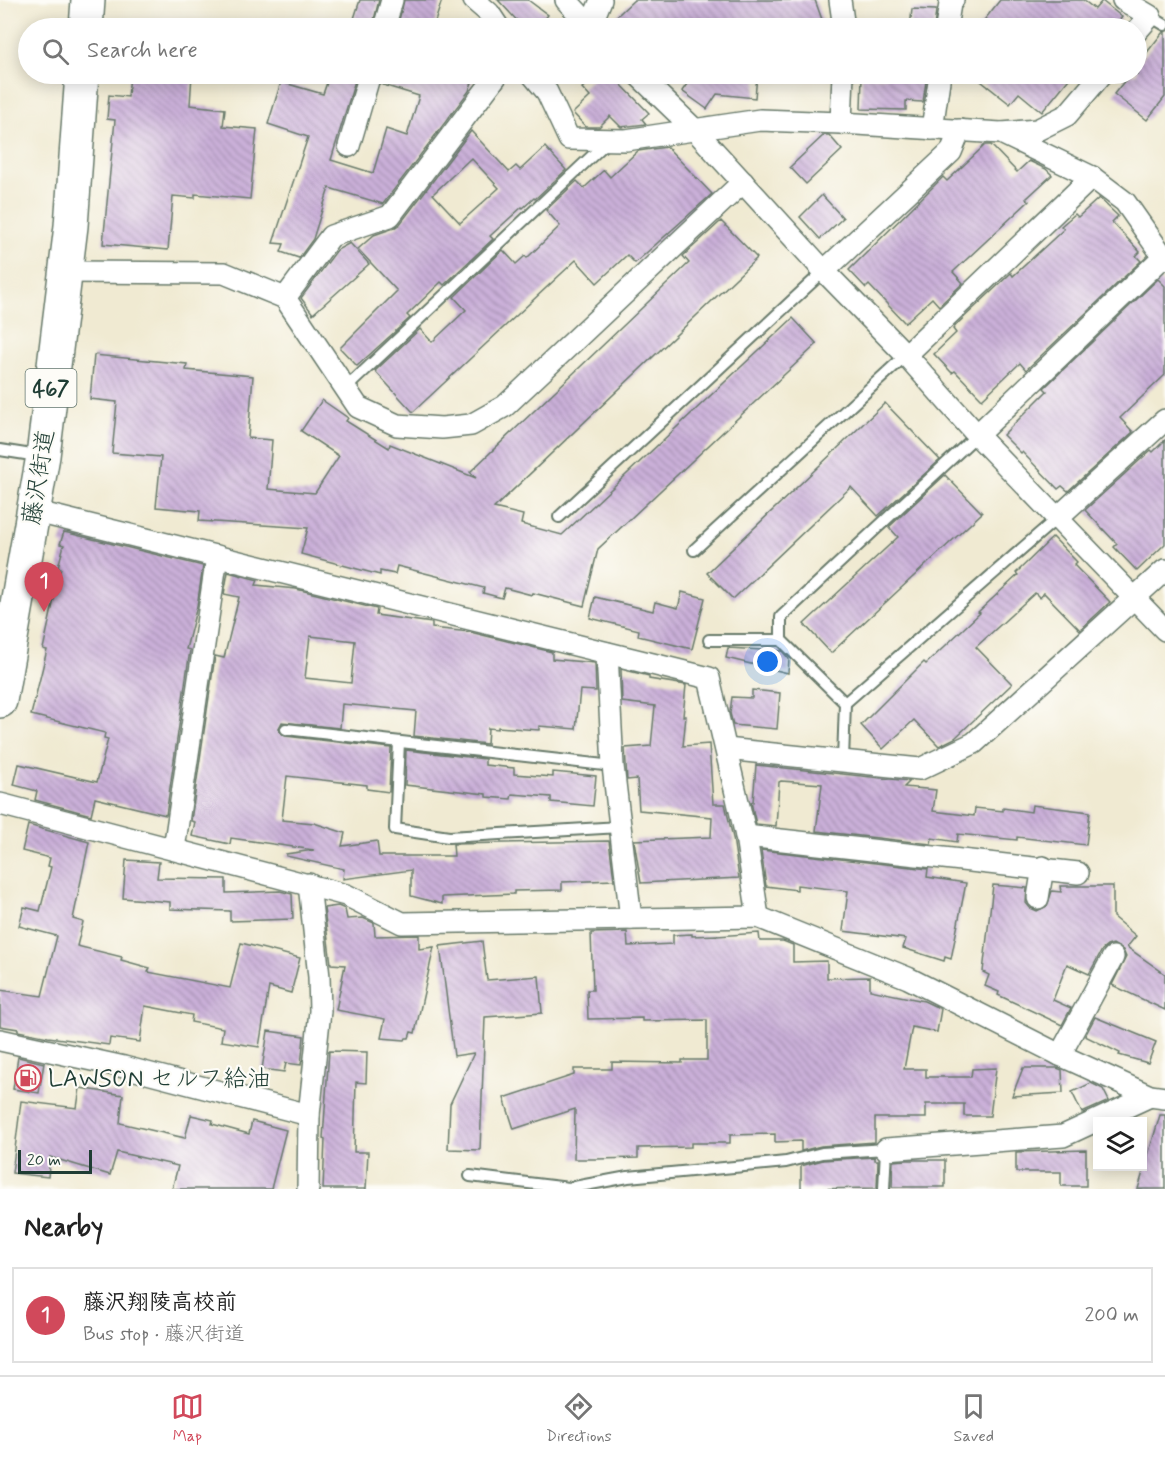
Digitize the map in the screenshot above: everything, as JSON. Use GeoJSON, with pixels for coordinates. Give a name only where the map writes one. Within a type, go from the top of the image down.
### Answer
{"type":"FeatureCollection","features":[{"type":"Feature","properties":{"kind":"highway"},"geometry":{"type":"LineString","coordinates":[[87,18],[88,0]]}},
{"type":"Feature","properties":{"kind":"highway","name":"藤沢街道"},"geometry":{"type":"LineString","coordinates":[[0,701],[43,456],[65,272],[81,84]]}},
{"type":"Feature","properties":{"kind":"street"},"geometry":{"type":"LineString","coordinates":[[387,18],[392,0]]}},
{"type":"Feature","properties":{"kind":"street"},"geometry":{"type":"LineString","coordinates":[[474,0],[492,18]]}},
{"type":"Feature","properties":{"kind":"street"},"geometry":{"type":"LineString","coordinates":[[566,0],[582,18]]}},
{"type":"Feature","properties":{"kind":"street"},"geometry":{"type":"LineString","coordinates":[[595,18],[601,0]]}},
{"type":"Feature","properties":{"kind":"street"},"geometry":{"type":"LineString","coordinates":[[840,0],[843,18]]}},
{"type":"Feature","properties":{"kind":"street"},"geometry":{"type":"LineString","coordinates":[[948,18],[953,0]]}},
{"type":"Feature","properties":{"kind":"street"},"geometry":{"type":"LineString","coordinates":[[1124,0],[1144,18]]}},
{"type":"Feature","properties":{"kind":"street"},"geometry":{"type":"LineString","coordinates":[[350,146],[367,84]]}},
{"type":"Feature","properties":{"kind":"street"},"geometry":{"type":"LineString","coordinates":[[285,298],[331,236],[390,216],[490,84]]}},
{"type":"Feature","properties":{"kind":"street"},"geometry":{"type":"LineString","coordinates":[[540,84],[547,92],[569,139],[609,140],[626,140],[760,120],[1001,133],[1037,130],[1066,115],[1093,84]]}},
{"type":"Feature","properties":{"kind":"street"},"geometry":{"type":"LineString","coordinates":[[647,84],[694,129],[824,271],[906,355],[977,435],[1165,630]]}},
{"type":"Feature","properties":{"kind":"street"},"geometry":{"type":"LineString","coordinates":[[841,123],[843,84]]}},
{"type":"Feature","properties":{"kind":"street"},"geometry":{"type":"LineString","coordinates":[[933,129],[939,84]]}},
{"type":"Feature","properties":{"kind":"street"},"geometry":{"type":"LineString","coordinates":[[824,271],[951,152],[960,130]]}},
{"type":"Feature","properties":{"kind":"street"},"geometry":{"type":"LineString","coordinates":[[977,435],[1164,258],[1125,202],[1092,177],[1001,133]]}},
{"type":"Feature","properties":{"kind":"street"},"geometry":{"type":"LineString","coordinates":[[906,355],[1092,177]]}},
{"type":"Feature","properties":{"kind":"street"},"geometry":{"type":"LineString","coordinates":[[65,272],[224,273],[285,298],[358,407],[397,425],[442,428],[471,425],[505,406],[743,182]]}},
{"type":"Feature","properties":{"kind":"street"},"geometry":{"type":"LineString","coordinates":[[1056,519],[1165,420]]}},
{"type":"Feature","properties":{"kind":"street"},"geometry":{"type":"LineString","coordinates":[[33,511],[710,678],[746,836],[758,917]]}},
{"type":"Feature","properties":{"kind":"street"},"geometry":{"type":"LineString","coordinates":[[174,849],[217,556]]}},
{"type":"Feature","properties":{"kind":"street"},"geometry":{"type":"LineString","coordinates":[[726,749],[920,769],[974,743],[1165,570]]}},
{"type":"Feature","properties":{"kind":"street"},"geometry":{"type":"LineString","coordinates":[[607,653],[613,766],[631,919]]}},
{"type":"Feature","properties":{"kind":"street"},"geometry":{"type":"LineString","coordinates":[[0,804],[309,884],[346,895],[402,923],[758,917],[908,978],[1060,1055],[1158,1097]]}},
{"type":"Feature","properties":{"kind":"street"},"geometry":{"type":"LineString","coordinates":[[746,836],[1043,867],[1078,873]]}},
{"type":"Feature","properties":{"kind":"street"},"geometry":{"type":"LineString","coordinates":[[1038,898],[1043,867]]}},
{"type":"Feature","properties":{"kind":"street"},"geometry":{"type":"LineString","coordinates":[[308,1189],[309,1115],[320,1011],[319,976],[309,884]]}},
{"type":"Feature","properties":{"kind":"street"},"geometry":{"type":"LineString","coordinates":[[1060,1055],[1113,957]]}},
{"type":"Feature","properties":{"kind":"street"},"geometry":{"type":"LineString","coordinates":[[0,1040],[124,1067],[309,1115]]}},
{"type":"Feature","properties":{"kind":"street"},"geometry":{"type":"LineString","coordinates":[[886,1149],[1063,1136],[1158,1097]]}},
{"type":"Feature","properties":{"kind":"lane"},"geometry":{"type":"LineString","coordinates":[[345,389],[609,140]]}},
{"type":"Feature","properties":{"kind":"lane"},"geometry":{"type":"LineString","coordinates":[[559,517],[824,271]]}},
{"type":"Feature","properties":{"kind":"lane"},"geometry":{"type":"LineString","coordinates":[[694,550],[906,355]]}},
{"type":"Feature","properties":{"kind":"lane"},"geometry":{"type":"LineString","coordinates":[[843,760],[844,703],[781,640],[781,617],[977,435]]}},
{"type":"Feature","properties":{"kind":"lane"},"geometry":{"type":"LineString","coordinates":[[0,450],[43,456]]}},
{"type":"Feature","properties":{"kind":"lane"},"geometry":{"type":"LineString","coordinates":[[844,703],[1056,519]]}},
{"type":"Feature","properties":{"kind":"lane"},"geometry":{"type":"LineString","coordinates":[[710,640],[781,640]]}},
{"type":"Feature","properties":{"kind":"lane"},"geometry":{"type":"LineString","coordinates":[[286,729],[613,766]]}},
{"type":"Feature","properties":{"kind":"lane"},"geometry":{"type":"LineString","coordinates":[[399,742],[395,829],[449,837],[621,827]]}},
{"type":"Feature","properties":{"kind":"lane"},"geometry":{"type":"LineString","coordinates":[[470,1176],[569,1188],[628,1178],[786,1162],[822,1153],[886,1149],[884,1189]]}},
{"type":"Feature","properties":{"kind":"building"},"geometry":{"type":"Polygon","coordinates":[[[360,0],[379,0],[374,18],[354,18],[360,0]]]}},
{"type":"Feature","properties":{"kind":"building"},"geometry":{"type":"Polygon","coordinates":[[[404,0],[442,0],[436,18],[400,18],[404,0]]]}},
{"type":"Feature","properties":{"kind":"building"},"geometry":{"type":"Polygon","coordinates":[[[498,0],[528,0],[548,15],[546,18],[515,18],[498,0]]]}},
{"type":"Feature","properties":{"kind":"building"},"geometry":{"type":"Polygon","coordinates":[[[634,0],[815,0],[821,18],[615,18],[634,0]]]}},
{"type":"Feature","properties":{"kind":"building"},"geometry":{"type":"Polygon","coordinates":[[[1000,0],[1083,0],[1095,9],[1102,1],[1122,17],[1121,18],[986,18],[1000,0]]]}},
{"type":"Feature","properties":{"kind":"building"},"geometry":{"type":"Polygon","coordinates":[[[912,9],[936,10],[935,18],[911,18],[912,9]]]}},
{"type":"Feature","properties":{"kind":"building"},"geometry":{"type":"Polygon","coordinates":[[[1165,32],[1165,97],[1147,120],[1114,94],[1122,84],[1147,84],[1147,52],[1165,32]]]}},
{"type":"Feature","properties":{"kind":"building"},"geometry":{"type":"Polygon","coordinates":[[[129,84],[191,84],[190,105],[225,109],[223,126],[257,129],[250,199],[195,194],[195,198],[173,196],[168,250],[103,244],[115,120],[107,119],[109,95],[128,97],[129,84]]]}},
{"type":"Feature","properties":{"kind":"building"},"geometry":{"type":"Polygon","coordinates":[[[280,84],[323,94],[326,84],[354,84],[331,160],[373,173],[386,129],[407,136],[419,96],[380,84],[471,84],[469,91],[383,204],[329,188],[313,239],[299,258],[281,252],[284,244],[273,243],[308,137],[268,124],[280,84]]]}},
{"type":"Feature","properties":{"kind":"building"},"geometry":{"type":"Polygon","coordinates":[[[587,84],[621,84],[649,113],[642,119],[646,124],[621,127],[610,116],[599,127],[586,127],[573,113],[590,97],[582,88],[587,84]]]}},
{"type":"Feature","properties":{"kind":"building"},"geometry":{"type":"Polygon","coordinates":[[[687,84],[756,84],[755,98],[717,94],[707,109],[682,91],[687,84]]]}},
{"type":"Feature","properties":{"kind":"building"},"geometry":{"type":"Polygon","coordinates":[[[862,84],[926,84],[923,102],[906,101],[906,110],[861,109],[862,84]]]}},
{"type":"Feature","properties":{"kind":"building"},"geometry":{"type":"Polygon","coordinates":[[[985,84],[1065,84],[1042,112],[1019,93],[1010,104],[985,84]]]}},
{"type":"Feature","properties":{"kind":"building"},"geometry":{"type":"Polygon","coordinates":[[[471,131],[509,172],[516,166],[520,170],[545,147],[566,170],[490,236],[493,239],[444,285],[441,282],[407,315],[410,318],[357,366],[340,348],[397,291],[358,249],[374,235],[400,224],[471,131]],[[471,158],[433,194],[460,223],[499,188],[471,158]]]}},
{"type":"Feature","properties":{"kind":"building"},"geometry":{"type":"Polygon","coordinates":[[[824,135],[829,135],[842,150],[806,184],[790,167],[824,135]]]}},
{"type":"Feature","properties":{"kind":"building"},"geometry":{"type":"Polygon","coordinates":[[[985,145],[991,145],[1017,172],[1029,161],[1046,169],[1052,175],[1026,199],[1029,201],[953,272],[963,283],[939,306],[932,298],[905,323],[869,285],[866,288],[849,270],[943,177],[947,181],[985,145]]]}},
{"type":"Feature","properties":{"kind":"building"},"geometry":{"type":"Polygon","coordinates":[[[667,147],[712,194],[635,263],[627,255],[597,283],[576,260],[413,412],[375,371],[420,329],[432,342],[466,310],[454,297],[503,250],[516,264],[525,256],[527,258],[560,226],[546,210],[577,181],[584,188],[604,170],[610,177],[638,151],[667,147]]]}},
{"type":"Feature","properties":{"kind":"building"},"geometry":{"type":"Polygon","coordinates":[[[822,195],[843,218],[820,239],[800,217],[822,195]]]}},
{"type":"Feature","properties":{"kind":"building"},"geometry":{"type":"Polygon","coordinates":[[[1099,198],[1118,216],[1112,222],[1140,252],[1136,256],[1141,261],[1026,370],[1020,363],[982,399],[955,371],[952,373],[934,354],[956,333],[953,329],[957,324],[1011,273],[1013,276],[1064,229],[1061,226],[1075,214],[1078,217],[1099,198]]]}},
{"type":"Feature","properties":{"kind":"building"},"geometry":{"type":"Polygon","coordinates":[[[721,221],[757,258],[494,508],[523,515],[521,524],[562,535],[793,318],[817,344],[598,549],[584,606],[505,588],[502,598],[483,593],[484,588],[397,566],[395,574],[380,571],[380,575],[301,554],[308,528],[199,521],[200,511],[156,507],[161,457],[112,453],[117,402],[90,399],[94,355],[187,364],[186,370],[253,376],[248,438],[272,440],[268,489],[315,493],[339,456],[301,431],[322,400],[348,418],[346,421],[389,448],[390,444],[476,478],[470,472],[689,263],[683,256],[721,221]]]}},
{"type":"Feature","properties":{"kind":"building"},"geometry":{"type":"Polygon","coordinates":[[[350,243],[369,264],[313,314],[301,298],[337,250],[350,243]]]}},
{"type":"Feature","properties":{"kind":"building"},"geometry":{"type":"Polygon","coordinates":[[[1158,279],[1165,286],[1165,375],[1120,418],[1133,432],[1068,491],[1062,486],[1058,489],[1003,435],[1047,391],[1044,388],[1158,279]]]}},
{"type":"Feature","properties":{"kind":"building"},"geometry":{"type":"Polygon","coordinates":[[[885,403],[940,460],[878,516],[851,487],[733,599],[707,573],[885,403]]]}},
{"type":"Feature","properties":{"kind":"building"},"geometry":{"type":"Polygon","coordinates":[[[1165,440],[1165,544],[1137,571],[1114,547],[1117,544],[1085,510],[1165,440]]]}},
{"type":"Feature","properties":{"kind":"building"},"geometry":{"type":"Polygon","coordinates":[[[945,475],[982,513],[831,653],[804,624],[898,537],[889,527],[945,475]]]}},
{"type":"Feature","properties":{"kind":"building"},"geometry":{"type":"Polygon","coordinates":[[[64,532],[203,566],[197,606],[186,649],[190,650],[166,815],[95,798],[91,815],[35,800],[37,791],[14,785],[19,764],[97,782],[108,739],[104,738],[105,733],[31,715],[47,650],[43,649],[61,568],[58,567],[64,545],[60,544],[64,532]]]}},
{"type":"Feature","properties":{"kind":"building"},"geometry":{"type":"Polygon","coordinates":[[[1053,537],[1077,562],[1074,565],[1110,602],[1080,630],[1044,593],[1040,598],[1035,593],[976,647],[1012,684],[955,738],[939,746],[914,720],[883,749],[861,725],[924,662],[926,664],[980,613],[978,612],[1018,575],[1016,573],[1053,537]]]}},
{"type":"Feature","properties":{"kind":"building"},"geometry":{"type":"Polygon","coordinates":[[[228,572],[258,580],[256,585],[296,589],[377,609],[376,615],[432,623],[432,628],[470,632],[552,652],[552,659],[595,663],[596,691],[580,690],[576,729],[539,726],[539,730],[488,728],[487,744],[414,736],[416,711],[342,704],[340,728],[282,722],[279,731],[285,736],[391,748],[389,792],[367,789],[367,785],[287,776],[282,820],[314,823],[345,833],[342,846],[377,841],[379,856],[454,856],[453,844],[609,841],[614,880],[562,882],[562,890],[442,897],[442,904],[411,896],[411,870],[343,879],[344,869],[286,856],[286,854],[314,850],[231,838],[230,844],[192,836],[195,822],[191,821],[215,656],[224,658],[239,597],[224,594],[228,572]],[[310,636],[305,678],[351,683],[355,641],[310,636]]]}},
{"type":"Feature","properties":{"kind":"building"},"geometry":{"type":"Polygon","coordinates":[[[682,592],[705,598],[692,649],[638,636],[639,630],[590,618],[595,597],[653,611],[655,602],[678,608],[682,592]]]}},
{"type":"Feature","properties":{"kind":"building"},"geometry":{"type":"Polygon","coordinates":[[[728,648],[782,651],[789,659],[788,673],[726,658],[728,648]]]}},
{"type":"Feature","properties":{"kind":"building"},"geometry":{"type":"Polygon","coordinates":[[[621,669],[649,676],[649,679],[686,685],[683,746],[709,744],[713,804],[725,804],[739,878],[641,883],[634,840],[711,837],[712,817],[639,810],[637,779],[627,780],[625,748],[651,746],[655,706],[622,702],[621,669]]]}},
{"type":"Feature","properties":{"kind":"building"},"geometry":{"type":"Polygon","coordinates":[[[752,690],[780,693],[777,729],[733,725],[730,713],[732,697],[752,698],[752,690]]]}},
{"type":"Feature","properties":{"kind":"building"},"geometry":{"type":"Polygon","coordinates":[[[406,750],[485,759],[485,765],[514,768],[514,774],[553,777],[553,772],[596,776],[593,806],[551,802],[551,797],[512,794],[511,799],[486,797],[486,794],[405,785],[406,750]]]}},
{"type":"Feature","properties":{"kind":"building"},"geometry":{"type":"Polygon","coordinates":[[[756,765],[910,781],[904,787],[936,790],[933,811],[974,816],[975,808],[1003,811],[1003,808],[1031,812],[1032,805],[1090,812],[1086,845],[1017,837],[1017,840],[958,834],[957,842],[932,838],[931,844],[816,831],[822,784],[781,781],[779,782],[776,826],[756,824],[751,802],[753,802],[756,765]]]}},
{"type":"Feature","properties":{"kind":"building"},"geometry":{"type":"Polygon","coordinates":[[[28,825],[89,842],[73,919],[83,922],[77,946],[122,957],[121,960],[150,968],[148,972],[230,988],[241,943],[300,958],[291,993],[269,987],[259,1047],[221,1041],[223,1028],[191,1022],[192,1015],[145,1006],[140,1042],[110,1038],[109,1045],[48,1037],[0,1026],[0,990],[42,996],[57,936],[19,926],[24,907],[40,911],[51,867],[48,866],[50,858],[22,851],[28,825]]]}},
{"type":"Feature","properties":{"kind":"building"},"geometry":{"type":"Polygon","coordinates":[[[761,850],[928,869],[927,877],[966,883],[951,959],[945,957],[944,961],[903,948],[906,939],[843,931],[848,891],[797,885],[797,890],[766,886],[761,850]]]}},
{"type":"Feature","properties":{"kind":"building"},"geometry":{"type":"Polygon","coordinates":[[[126,860],[159,862],[157,878],[226,879],[226,893],[280,891],[292,894],[293,919],[230,921],[230,911],[170,909],[170,902],[123,898],[126,860]]]}},
{"type":"Feature","properties":{"kind":"building"},"geometry":{"type":"Polygon","coordinates":[[[993,885],[1027,888],[1026,903],[1037,911],[1047,906],[1052,891],[1061,892],[1060,886],[1113,886],[1113,917],[1136,936],[1127,947],[1165,974],[1165,1010],[1112,985],[1126,957],[1123,950],[1113,944],[1102,950],[1089,974],[1067,964],[1053,1000],[1071,1008],[1062,1025],[998,995],[999,992],[985,986],[989,975],[983,972],[993,885]]]}},
{"type":"Feature","properties":{"kind":"building"},"geometry":{"type":"Polygon","coordinates":[[[338,906],[345,909],[347,919],[363,918],[374,923],[375,936],[419,935],[419,949],[434,947],[415,1033],[411,1032],[409,1038],[405,1040],[381,1038],[385,1019],[336,1010],[345,965],[331,964],[324,908],[338,906]]]}},
{"type":"Feature","properties":{"kind":"building"},"geometry":{"type":"Polygon","coordinates":[[[627,932],[628,946],[673,944],[673,935],[717,936],[759,933],[760,941],[783,941],[793,945],[793,962],[827,961],[827,978],[870,977],[870,990],[924,1001],[941,1009],[937,1032],[912,1027],[904,1069],[926,1069],[926,1077],[971,1077],[972,1069],[996,1068],[990,1116],[964,1116],[964,1104],[926,1104],[926,1118],[875,1118],[875,1142],[821,1146],[801,1151],[801,1141],[775,1142],[775,1134],[730,1135],[730,1143],[691,1143],[691,1147],[638,1148],[638,1158],[574,1159],[575,1109],[514,1129],[504,1098],[574,1075],[574,1069],[612,1069],[612,1062],[682,1063],[682,1060],[707,1060],[707,1020],[588,1019],[587,990],[593,990],[591,933],[627,932]]]}},
{"type":"Feature","properties":{"kind":"building"},"geometry":{"type":"Polygon","coordinates":[[[482,941],[487,980],[539,976],[542,1013],[485,1017],[480,1150],[448,1149],[450,1104],[474,1053],[454,1056],[440,946],[482,941]]]}},
{"type":"Feature","properties":{"kind":"building"},"geometry":{"type":"Polygon","coordinates":[[[1095,1017],[1156,1042],[1148,1063],[1119,1055],[1120,1053],[1085,1036],[1095,1017]]]}},
{"type":"Feature","properties":{"kind":"building"},"geometry":{"type":"Polygon","coordinates":[[[268,1031],[304,1036],[301,1065],[286,1063],[284,1072],[262,1069],[268,1031]]]}},
{"type":"Feature","properties":{"kind":"building"},"geometry":{"type":"Polygon","coordinates":[[[329,1051],[367,1052],[366,1083],[356,1082],[354,1152],[368,1152],[366,1189],[323,1189],[325,1139],[323,1138],[329,1051]]]}},
{"type":"Feature","properties":{"kind":"building"},"geometry":{"type":"Polygon","coordinates":[[[18,1057],[44,1063],[39,1093],[13,1089],[18,1057]]]}},
{"type":"Feature","properties":{"kind":"building"},"geometry":{"type":"Polygon","coordinates":[[[1023,1068],[1062,1070],[1063,1093],[1012,1096],[1023,1068]]]}},
{"type":"Feature","properties":{"kind":"building"},"geometry":{"type":"Polygon","coordinates":[[[1091,1083],[1103,1089],[1109,1101],[1082,1113],[1072,1092],[1091,1083]]]}},
{"type":"Feature","properties":{"kind":"building"},"geometry":{"type":"Polygon","coordinates":[[[80,1088],[123,1095],[120,1123],[185,1138],[191,1115],[213,1120],[212,1124],[249,1134],[252,1121],[286,1130],[271,1189],[172,1189],[178,1166],[117,1152],[110,1175],[50,1157],[48,1177],[12,1173],[21,1101],[77,1108],[80,1088]]]}},
{"type":"Feature","properties":{"kind":"building"},"geometry":{"type":"Polygon","coordinates":[[[1160,1115],[1165,1115],[1165,1189],[1138,1189],[1143,1171],[1147,1171],[1147,1159],[1160,1115]]]}},
{"type":"Feature","properties":{"kind":"building"},"geometry":{"type":"Polygon","coordinates":[[[1086,1150],[1086,1186],[1061,1186],[1061,1172],[1016,1172],[1016,1152],[1086,1150]]]}},
{"type":"Feature","properties":{"kind":"building"},"geometry":{"type":"Polygon","coordinates":[[[875,1157],[875,1160],[878,1160],[877,1188],[801,1189],[801,1166],[823,1160],[875,1157]]]}},
{"type":"Feature","properties":{"kind":"building"},"geometry":{"type":"Polygon","coordinates":[[[945,1160],[945,1187],[892,1187],[893,1161],[945,1160]]]}},
{"type":"Feature","properties":{"kind":"place","name":"藤沢翔陵高校前"},"geometry":{"type":"Point","coordinates":[44,612]}},
{"type":"Feature","properties":{"kind":"place","name":"LAWSON セルフ給油"},"geometry":{"type":"Point","coordinates":[28,1078]}}]}
